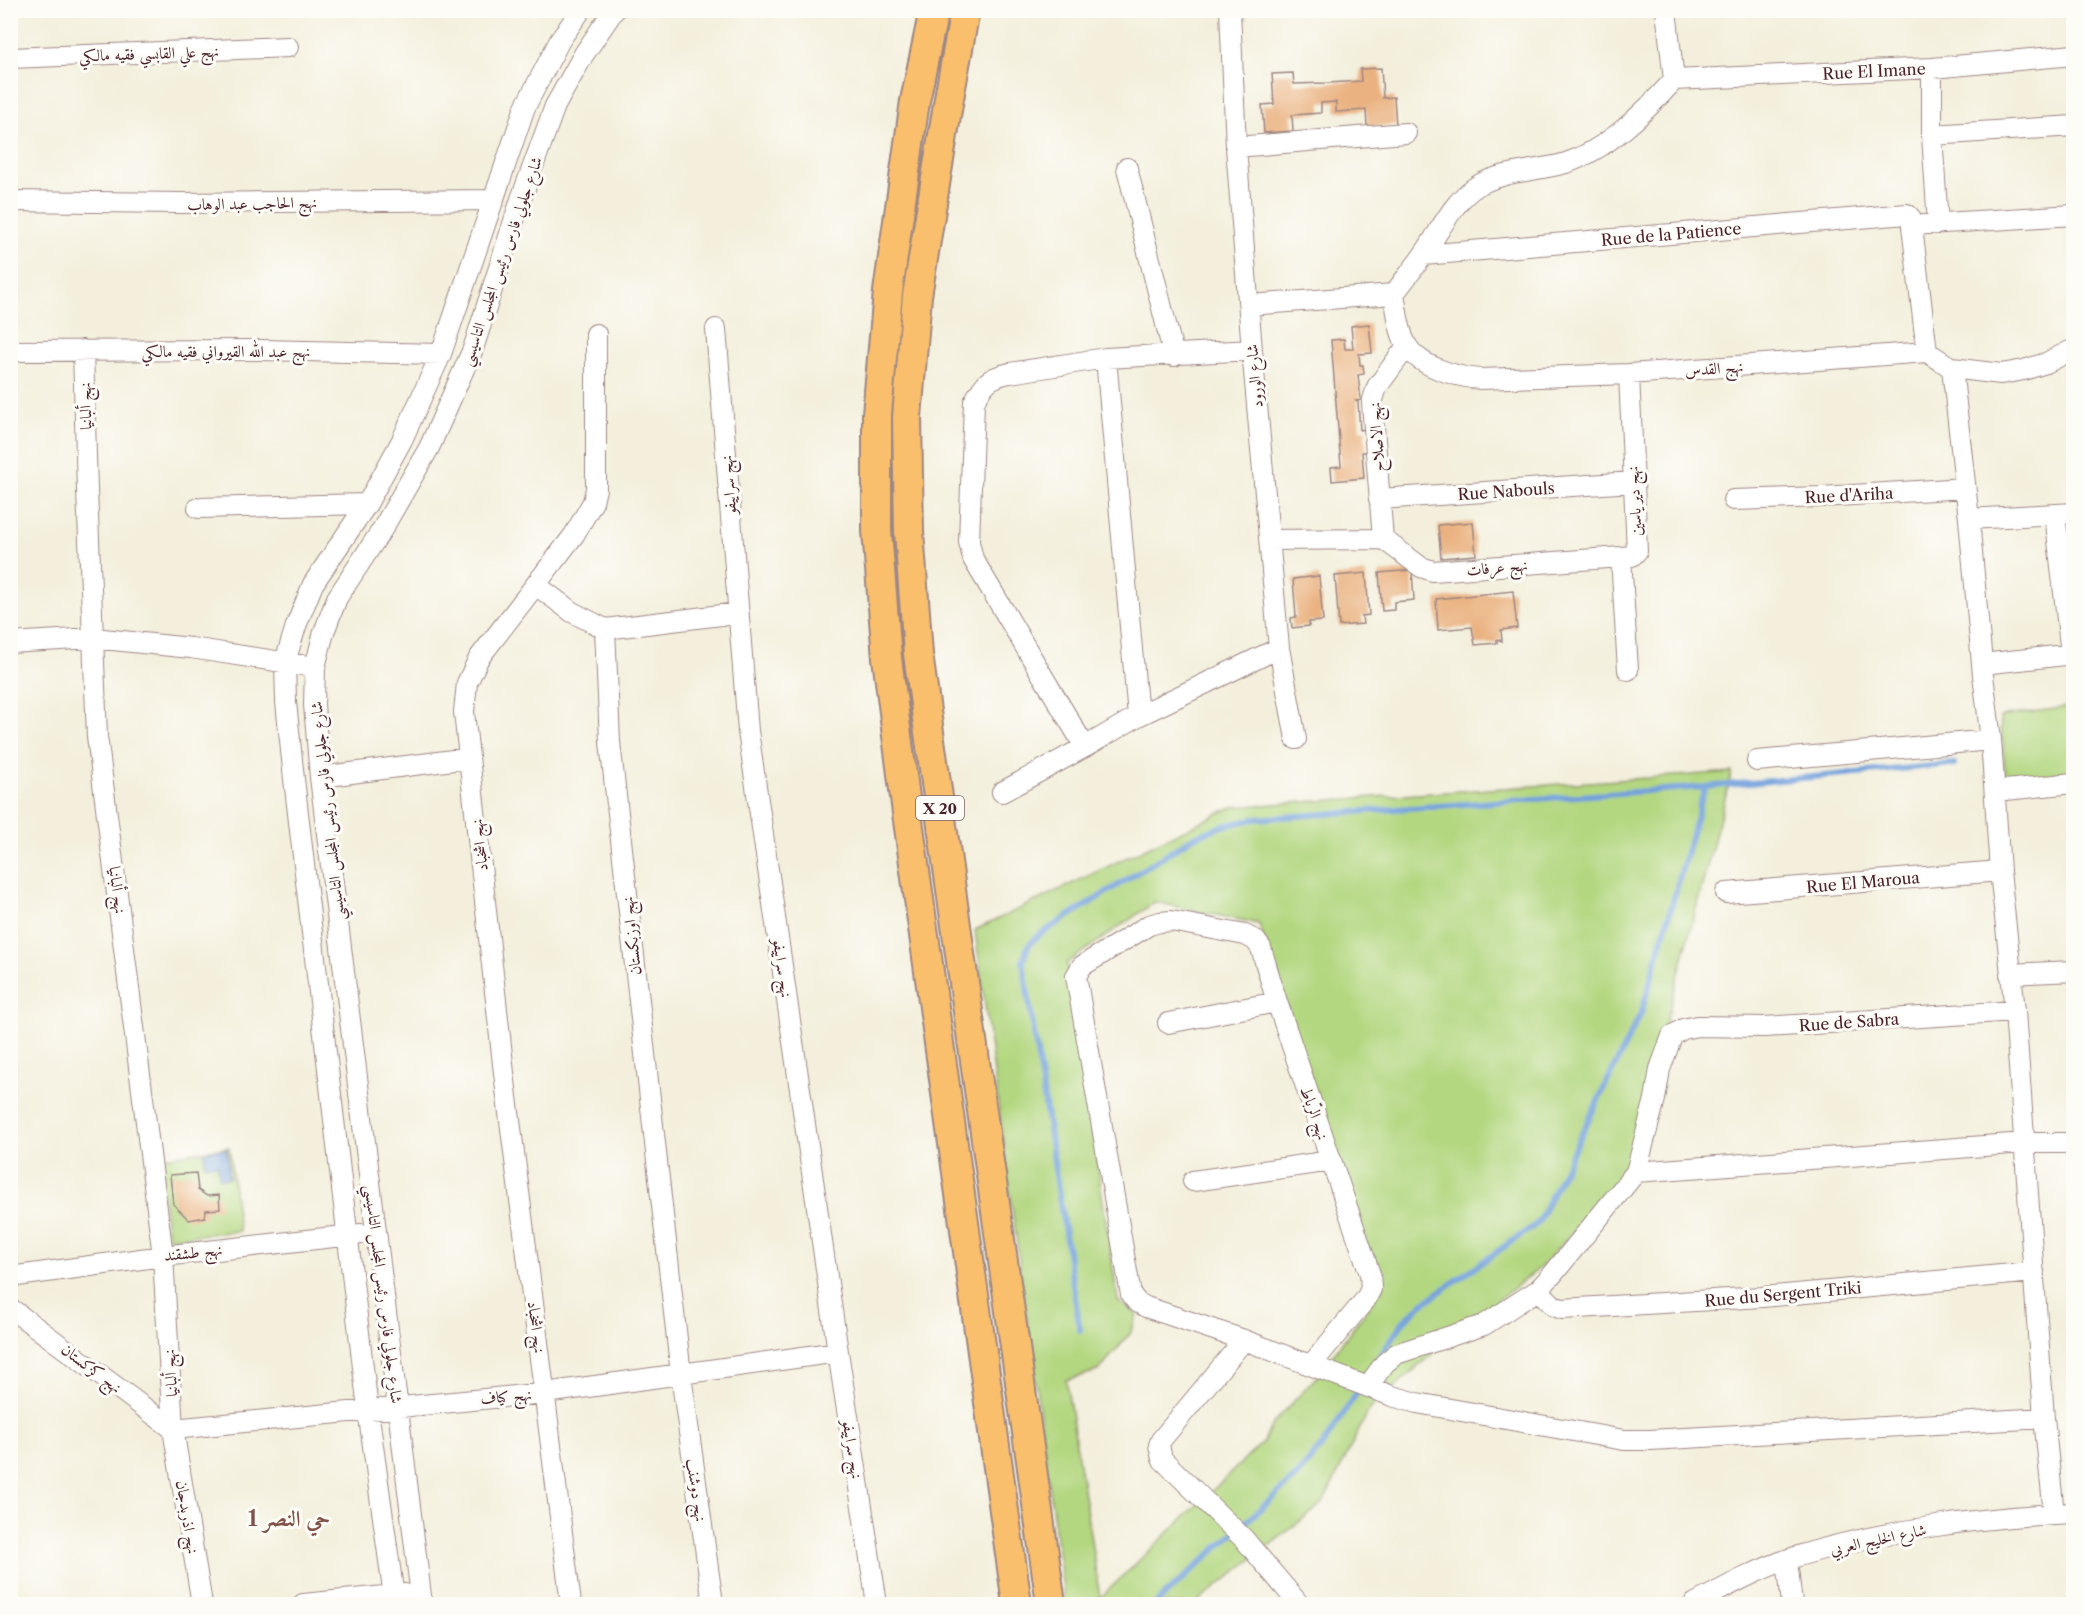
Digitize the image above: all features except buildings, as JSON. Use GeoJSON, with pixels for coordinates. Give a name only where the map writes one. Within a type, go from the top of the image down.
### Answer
{"type":"FeatureCollection","features":[{"type":"Feature","properties":{"kind":"highway","name":"X 20"},"geometry":{"type":"LineString","coordinates":[[934,10],[915,101],[888,292],[877,414],[877,531],[887,658],[907,813],[1017,1605]]}},
{"type":"Feature","properties":{"kind":"highway","name":"X 20"},"geometry":{"type":"LineString","coordinates":[[965,10],[917,296],[907,417],[909,531],[918,654],[1051,1605]]}},
{"type":"Feature","properties":{"kind":"street","name":"شارع جلولي فارس رئيس المجلس التاسيسي"},"geometry":{"type":"LineString","coordinates":[[395,1599],[368,1410],[294,780],[286,702],[285,662],[296,626],[313,584],[367,504],[402,440],[441,354],[525,107],[560,40],[581,10]]}},
{"type":"Feature","properties":{"kind":"street","name":"شارع جلولي فارس رئيس المجلس التاسيسي"},"geometry":{"type":"LineString","coordinates":[[421,1599],[320,777],[314,705],[315,667],[324,632],[337,597],[406,490],[429,448],[473,349],[521,199],[555,106],[584,54],[614,10]]}},
{"type":"Feature","properties":{"kind":"street","name":"شارع الورود"},"geometry":{"type":"LineString","coordinates":[[1230,10],[1236,147],[1252,350],[1279,648],[1296,739]]}},
{"type":"Feature","properties":{"kind":"street"},"geometry":{"type":"LineString","coordinates":[[1407,346],[1400,326],[1394,294],[1449,215],[1466,195],[1479,185],[1494,179],[1565,163],[1584,155],[1626,128],[1646,111],[1674,80],[1666,10]]}},
{"type":"Feature","properties":{"kind":"street","name":"نهج علي القابسي فقيه مالكي"},"geometry":{"type":"LineString","coordinates":[[10,58],[288,47]]}},
{"type":"Feature","properties":{"kind":"street","name":"Rue El Imane"},"geometry":{"type":"LineString","coordinates":[[1674,80],[1932,68],[2073,56]]}},
{"type":"Feature","properties":{"kind":"street"},"geometry":{"type":"LineString","coordinates":[[1932,68],[1932,135],[1938,224]]}},
{"type":"Feature","properties":{"kind":"street"},"geometry":{"type":"LineString","coordinates":[[1932,135],[2073,126]]}},
{"type":"Feature","properties":{"kind":"street"},"geometry":{"type":"LineString","coordinates":[[1236,147],[1406,134]]}},
{"type":"Feature","properties":{"kind":"street"},"geometry":{"type":"LineString","coordinates":[[1126,168],[1174,356]]}},
{"type":"Feature","properties":{"kind":"street","name":"نهج الحاجب عبد الوهاب"},"geometry":{"type":"LineString","coordinates":[[10,201],[179,203],[494,200]]}},
{"type":"Feature","properties":{"kind":"street","name":"Rue de la Patience"},"geometry":{"type":"LineString","coordinates":[[1423,255],[1904,214],[1910,216],[1912,225],[2073,215]]}},
{"type":"Feature","properties":{"kind":"street"},"geometry":{"type":"LineString","coordinates":[[1912,225],[1927,352],[1952,368],[2001,374],[2046,363],[2073,349]]}},
{"type":"Feature","properties":{"kind":"street"},"geometry":{"type":"LineString","coordinates":[[1249,305],[1394,294]]}},
{"type":"Feature","properties":{"kind":"street","name":"نهج سراييفو"},"geometry":{"type":"LineString","coordinates":[[716,328],[748,731],[877,1605]]}},
{"type":"Feature","properties":{"kind":"street","name":"نهج اشخباد"},"geometry":{"type":"LineString","coordinates":[[545,1393],[504,1073],[464,712],[467,683],[479,658],[574,535],[593,502],[596,489],[596,334]]}},
{"type":"Feature","properties":{"kind":"street","name":"نهج القدس"},"geometry":{"type":"LineString","coordinates":[[1407,346],[1420,359],[1441,370],[1460,377],[1480,379],[1629,374],[1927,352]]}},
{"type":"Feature","properties":{"kind":"street","name":"نهج الاصلاح"},"geometry":{"type":"LineString","coordinates":[[1383,539],[1372,403],[1377,387],[1407,346]]}},
{"type":"Feature","properties":{"kind":"street","name":"نهج ألبانيا"},"geometry":{"type":"LineString","coordinates":[[83,350],[98,736],[163,1256],[173,1429]]}},
{"type":"Feature","properties":{"kind":"street","name":"نهج عبد الله القيرواني فقيه مالكي"},"geometry":{"type":"LineString","coordinates":[[10,351],[260,350],[441,354]]}},
{"type":"Feature","properties":{"kind":"street"},"geometry":{"type":"LineString","coordinates":[[1085,747],[973,559],[969,543],[974,402],[981,388],[994,376],[1106,358],[1252,350]]}},
{"type":"Feature","properties":{"kind":"street"},"geometry":{"type":"LineString","coordinates":[[1106,358],[1138,716]]}},
{"type":"Feature","properties":{"kind":"street"},"geometry":{"type":"LineString","coordinates":[[1952,368],[1996,791],[2000,871],[2015,1011],[2044,1418],[2064,1514]]}},
{"type":"Feature","properties":{"kind":"street","name":"نهج دير ياسين"},"geometry":{"type":"LineString","coordinates":[[1628,670],[1621,557],[1632,556],[1637,551],[1629,374]]}},
{"type":"Feature","properties":{"kind":"street","name":"Rue Nabouls"},"geometry":{"type":"LineString","coordinates":[[1379,499],[1633,482]]}},
{"type":"Feature","properties":{"kind":"street","name":"Rue d'Ariha"},"geometry":{"type":"LineString","coordinates":[[1733,500],[1965,488]]}},
{"type":"Feature","properties":{"kind":"street"},"geometry":{"type":"LineString","coordinates":[[198,508],[367,504]]}},
{"type":"Feature","properties":{"kind":"street"},"geometry":{"type":"LineString","coordinates":[[1969,519],[2064,513],[2072,654],[1982,664]]}},
{"type":"Feature","properties":{"kind":"street"},"geometry":{"type":"LineString","coordinates":[[1270,540],[1383,539]]}},
{"type":"Feature","properties":{"kind":"street","name":"نهج عرفات"},"geometry":{"type":"LineString","coordinates":[[1383,539],[1421,567],[1433,571],[1621,557]]}},
{"type":"Feature","properties":{"kind":"street"},"geometry":{"type":"LineString","coordinates":[[536,585],[572,612],[605,629],[738,613]]}},
{"type":"Feature","properties":{"kind":"street","name":"نهج اوزبكستان"},"geometry":{"type":"LineString","coordinates":[[605,629],[609,742],[681,1375]]}},
{"type":"Feature","properties":{"kind":"street"},"geometry":{"type":"LineString","coordinates":[[10,643],[93,639],[191,648],[315,667]]}},
{"type":"Feature","properties":{"kind":"street"},"geometry":{"type":"LineString","coordinates":[[1002,792],[1138,716],[1279,648]]}},
{"type":"Feature","properties":{"kind":"street"},"geometry":{"type":"LineString","coordinates":[[1757,761],[1991,740]]}},
{"type":"Feature","properties":{"kind":"street"},"geometry":{"type":"LineString","coordinates":[[320,777],[469,758]]}},
{"type":"Feature","properties":{"kind":"street"},"geometry":{"type":"LineString","coordinates":[[1996,791],[2073,783]]}},
{"type":"Feature","properties":{"kind":"street","name":"Rue El Maroua"},"geometry":{"type":"LineString","coordinates":[[1726,893],[2000,871]]}},
{"type":"Feature","properties":{"kind":"street","name":"نهج الرّباط"},"geometry":{"type":"LineString","coordinates":[[1244,1340],[1146,1307],[1131,1295],[1076,976],[1082,966],[1149,925],[1160,922],[1171,921],[1245,935],[1255,940],[1261,948],[1277,1002],[1370,1274],[1371,1289],[1365,1300],[1311,1365]]}},
{"type":"Feature","properties":{"kind":"street"},"geometry":{"type":"LineString","coordinates":[[2010,974],[2073,971]]}},
{"type":"Feature","properties":{"kind":"street"},"geometry":{"type":"LineString","coordinates":[[1168,1023],[1277,1002]]}},
{"type":"Feature","properties":{"kind":"street","name":"Rue de Sabra"},"geometry":{"type":"LineString","coordinates":[[1636,1172],[1655,1099],[1659,1069],[1672,1036],[1683,1029],[1697,1026],[1765,1027],[2015,1011]]}},
{"type":"Feature","properties":{"kind":"street"},"geometry":{"type":"LineString","coordinates":[[1368,1386],[1384,1363],[1396,1354],[1484,1325],[1538,1290],[1589,1232],[1636,1172],[2024,1143],[2073,1143]]}},
{"type":"Feature","properties":{"kind":"street"},"geometry":{"type":"LineString","coordinates":[[1193,1181],[1331,1161]]}},
{"type":"Feature","properties":{"kind":"street","name":"نهج طشقند"},"geometry":{"type":"LineString","coordinates":[[10,1277],[163,1256],[375,1232]]}},
{"type":"Feature","properties":{"kind":"street","name":"Rue du Sergent Triki"},"geometry":{"type":"LineString","coordinates":[[1538,1290],[1554,1306],[1562,1309],[1762,1297],[2034,1272]]}},
{"type":"Feature","properties":{"kind":"street","name":"نهج كزكستان"},"geometry":{"type":"LineString","coordinates":[[10,1308],[173,1429]]}},
{"type":"Feature","properties":{"kind":"street"},"geometry":{"type":"LineString","coordinates":[[1299,1605],[1244,1539],[1162,1459],[1160,1451],[1161,1440],[1244,1340],[1392,1396],[1437,1408],[1624,1440],[1662,1440],[2044,1418]]}},
{"type":"Feature","properties":{"kind":"street","name":"نهج كياف"},"geometry":{"type":"LineString","coordinates":[[173,1429],[545,1393],[838,1352]]}},
{"type":"Feature","properties":{"kind":"street","name":"نهج دوشنب"},"geometry":{"type":"LineString","coordinates":[[681,1375],[713,1605]]}},
{"type":"Feature","properties":{"kind":"street"},"geometry":{"type":"LineString","coordinates":[[545,1393],[571,1605]]}},
{"type":"Feature","properties":{"kind":"street","name":"نهج اذربدجان"},"geometry":{"type":"LineString","coordinates":[[173,1429],[202,1605]]}},
{"type":"Feature","properties":{"kind":"street","name":"شارع الخليج العربي"},"geometry":{"type":"LineString","coordinates":[[1694,1605],[1729,1586],[1787,1560],[1852,1542],[1947,1525],[2064,1514]]}},
{"type":"Feature","properties":{"kind":"street"},"geometry":{"type":"LineString","coordinates":[[1787,1560],[1792,1605]]}},
{"type":"Feature","properties":{"kind":"street"},"geometry":{"type":"LineString","coordinates":[[303,1605],[421,1599]]}},
{"type":"Feature","properties":{"kind":"green space"},"geometry":{"type":"Polygon","coordinates":[[[2073,706],[2073,773],[2006,781],[2000,717],[2073,706]]]}},
{"type":"Feature","properties":{"kind":"green space"},"geometry":{"type":"Polygon","coordinates":[[[1732,772],[1626,1174],[1541,1267],[1450,1338],[1369,1410],[1323,1503],[1195,1604],[1065,1604],[975,930],[1232,807],[1732,772]],[[1155,902],[1067,963],[1118,1301],[1137,1314],[1130,1334],[1098,1371],[1066,1380],[1100,1598],[1264,1441],[1271,1426],[1319,1374],[1382,1289],[1259,924],[1155,902]]]}},
{"type":"Feature","properties":{"kind":"green space"},"geometry":{"type":"Polygon","coordinates":[[[229,1147],[239,1231],[168,1238],[158,1158],[229,1147]]]}},
{"type":"Feature","properties":{"kind":"water"},"geometry":{"type":"Polygon","coordinates":[[[227,1149],[229,1178],[219,1178],[218,1164],[205,1165],[204,1151],[227,1149]]]}},
{"type":"Feature","properties":{"kind":"waterway"},"geometry":{"type":"LineString","coordinates":[[1080,1330],[1023,962],[1028,946],[1039,935],[1194,837],[1223,826],[1254,819],[1705,787],[1954,764]]}},
{"type":"Feature","properties":{"kind":"waterway"},"geometry":{"type":"LineString","coordinates":[[1380,1357],[1403,1322],[1421,1305],[1538,1223],[1642,1011],[1705,787]]}},
{"type":"Feature","properties":{"kind":"waterway"},"geometry":{"type":"LineString","coordinates":[[1155,1604],[1297,1476],[1325,1442],[1361,1386]]}},
{"type":"Feature","properties":{"kind":"district","name":"حي النصر 1"},"geometry":{"type":"Point","coordinates":[289,1518]}}]}
